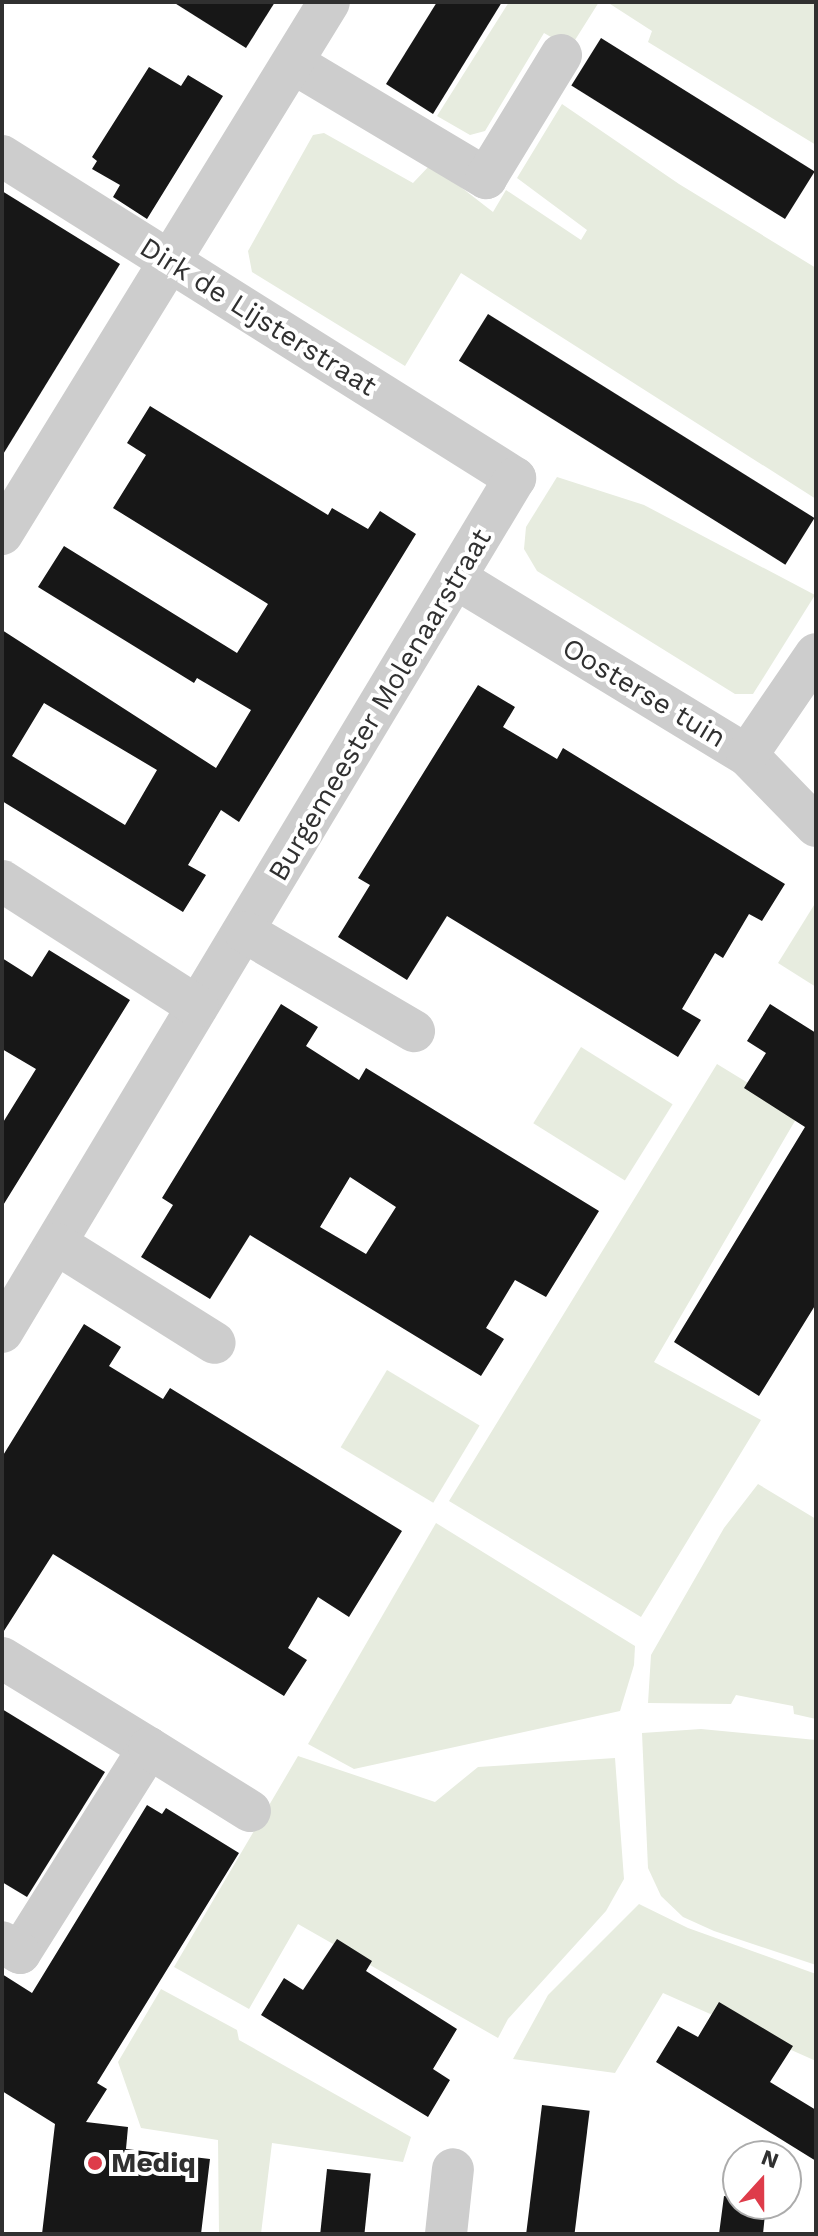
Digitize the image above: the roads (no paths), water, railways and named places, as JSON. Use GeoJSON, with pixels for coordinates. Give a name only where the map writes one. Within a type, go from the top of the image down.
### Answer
{"type":"FeatureCollection","features":[{"type":"Feature","properties":{"kind":"street"},"geometry":{"type":"LineString","coordinates":[[2,534],[172,264],[329,2]]}},
{"type":"Feature","properties":{"kind":"street"},"geometry":{"type":"LineString","coordinates":[[293,63],[486,178],[561,55]]}},
{"type":"Feature","properties":{"kind":"street","name":"Dirk de Lijsterstraat"},"geometry":{"type":"LineString","coordinates":[[2,156],[515,478]]}},
{"type":"Feature","properties":{"kind":"street","name":"Burgemeester Molenaarstraat"},"geometry":{"type":"LineString","coordinates":[[2,1332],[515,478]]}},
{"type":"Feature","properties":{"kind":"street","name":"Oosterse tuin"},"geometry":{"type":"LineString","coordinates":[[457,579],[747,755],[816,826]]}},
{"type":"Feature","properties":{"kind":"street"},"geometry":{"type":"LineString","coordinates":[[747,755],[816,654]]}},
{"type":"Feature","properties":{"kind":"street"},"geometry":{"type":"LineString","coordinates":[[2,881],[197,1006]]}},
{"type":"Feature","properties":{"kind":"street"},"geometry":{"type":"LineString","coordinates":[[245,932],[414,1031]]}},
{"type":"Feature","properties":{"kind":"street"},"geometry":{"type":"LineString","coordinates":[[57,1244],[215,1343]]}},
{"type":"Feature","properties":{"kind":"street"},"geometry":{"type":"LineString","coordinates":[[2,1658],[250,1811]]}},
{"type":"Feature","properties":{"kind":"street"},"geometry":{"type":"LineString","coordinates":[[2,1942],[20,1953],[149,1748]]}},
{"type":"Feature","properties":{"kind":"street"},"geometry":{"type":"LineString","coordinates":[[446,2234],[453,2169]]}},
{"type":"Feature","properties":{"kind":"place","name":"Mediq"},"geometry":{"type":"Point","coordinates":[95,2163]}}]}
